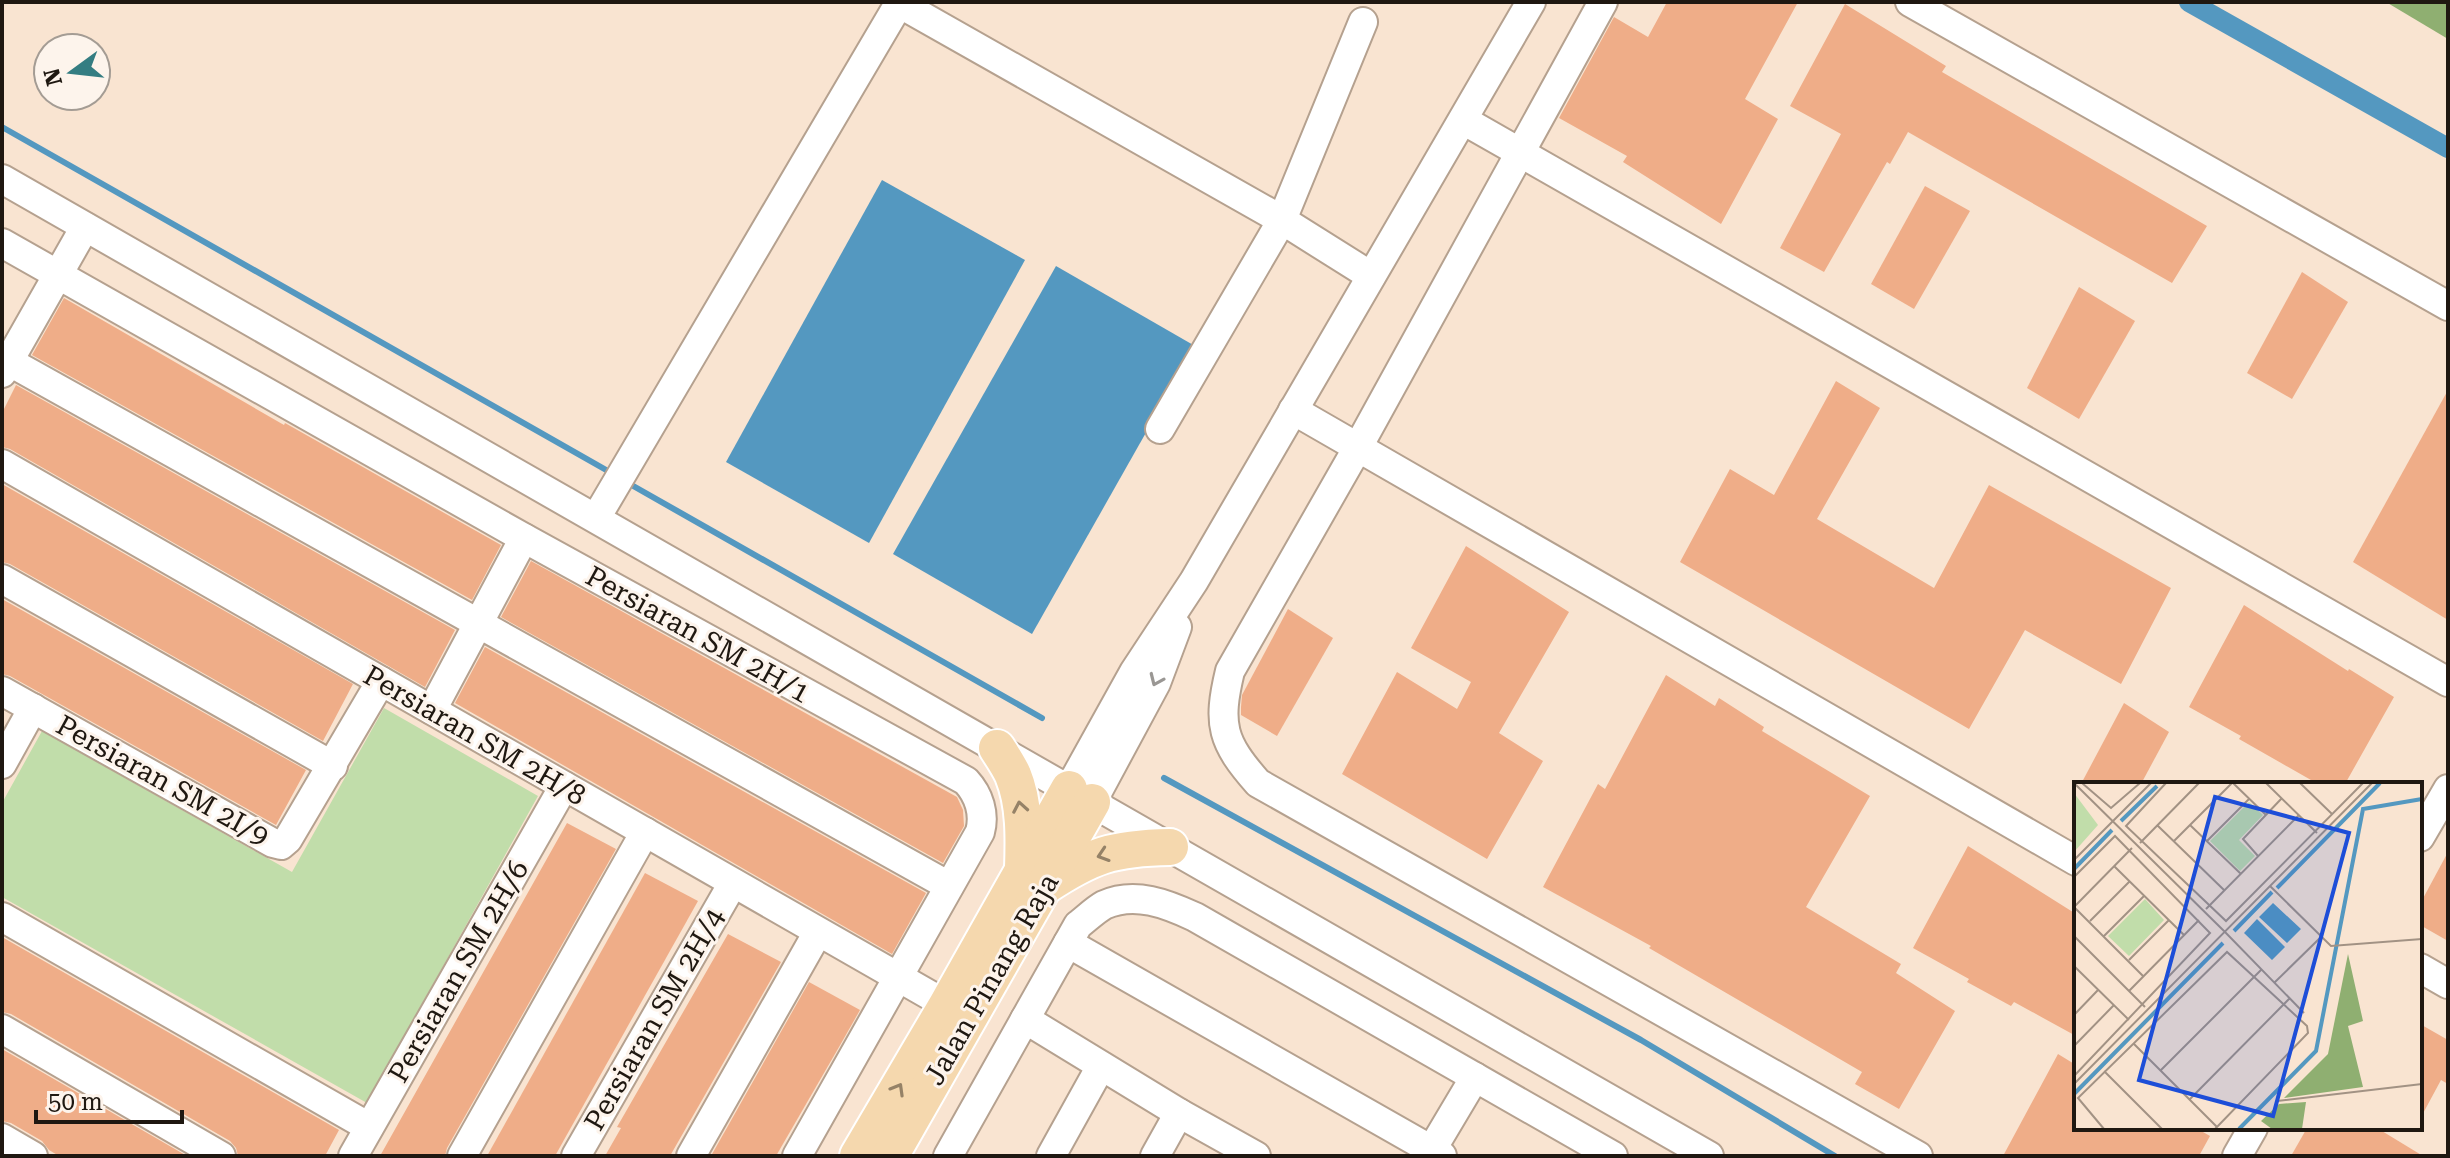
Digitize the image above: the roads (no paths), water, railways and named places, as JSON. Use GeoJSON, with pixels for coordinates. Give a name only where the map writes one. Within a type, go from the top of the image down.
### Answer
{"type":"FeatureCollection","features":[{"type":"Feature","properties":{"kind":"main road"},"geometry":{"type":"LineString","coordinates":[[997,748],[1013,775],[1033,879]]}},
{"type":"Feature","properties":{"kind":"main road","name":"Jalan Pinang Raja"},"geometry":{"type":"LineString","coordinates":[[890,1156],[1033,879],[1080,795]]}},
{"type":"Feature","properties":{"kind":"main road"},"geometry":{"type":"LineString","coordinates":[[858,1156],[947,1005],[1033,879],[1110,853],[1133,848],[1170,847]]}},
{"type":"Feature","properties":{"kind":"street"},"geometry":{"type":"LineString","coordinates":[[596,518],[899,2],[1282,220],[1371,276]]}},
{"type":"Feature","properties":{"kind":"street"},"geometry":{"type":"LineString","coordinates":[[1080,795],[1156,683],[1194,581],[1531,2]]}},
{"type":"Feature","properties":{"kind":"street"},"geometry":{"type":"LineString","coordinates":[[1603,2],[1358,447],[1230,671],[1223,698],[1223,728],[1236,757],[1258,783],[1918,1156]]}},
{"type":"Feature","properties":{"kind":"street"},"geometry":{"type":"LineString","coordinates":[[1910,2],[2448,306]]}},
{"type":"Feature","properties":{"kind":"street"},"geometry":{"type":"LineString","coordinates":[[1160,429],[1282,220],[1363,22]]}},
{"type":"Feature","properties":{"kind":"street"},"geometry":{"type":"LineString","coordinates":[[1463,120],[2448,682]]}},
{"type":"Feature","properties":{"kind":"street"},"geometry":{"type":"LineString","coordinates":[[2,179],[1709,1156]]}},
{"type":"Feature","properties":{"kind":"street"},"geometry":{"type":"LineString","coordinates":[[85,227],[5,367],[949,886]]}},
{"type":"Feature","properties":{"kind":"street","name":"Persiaran SM 2H/1"},"geometry":{"type":"LineString","coordinates":[[2,243],[524,538],[966,781],[975,790],[983,822],[980,832],[797,1156]]}},
{"type":"Feature","properties":{"kind":"street"},"geometry":{"type":"LineString","coordinates":[[1293,410],[2074,860]]}},
{"type":"Feature","properties":{"kind":"street","name":"Persiaran SM 2H/8"},"geometry":{"type":"LineString","coordinates":[[2,464],[947,1005]]}},
{"type":"Feature","properties":{"kind":"street"},"geometry":{"type":"LineString","coordinates":[[432,710],[524,538]]}},
{"type":"Feature","properties":{"kind":"street"},"geometry":{"type":"LineString","coordinates":[[2,579],[333,766]]}},
{"type":"Feature","properties":{"kind":"street","name":"Persiaran SM 2I/9"},"geometry":{"type":"LineString","coordinates":[[2,691],[281,845],[288,839],[333,766],[381,681]]}},
{"type":"Feature","properties":{"kind":"street"},"geometry":{"type":"LineString","coordinates":[[2,764],[33,708]]}},
{"type":"Feature","properties":{"kind":"street","name":"Persiaran SM 2H/6"},"geometry":{"type":"LineString","coordinates":[[353,1156],[564,786]]}},
{"type":"Feature","properties":{"kind":"street"},"geometry":{"type":"LineString","coordinates":[[2422,834],[2448,789]]}},
{"type":"Feature","properties":{"kind":"street"},"geometry":{"type":"LineString","coordinates":[[462,1156],[645,832]]}},
{"type":"Feature","properties":{"kind":"street","name":"Persiaran SM 2H/4"},"geometry":{"type":"LineString","coordinates":[[576,1156],[733,883]]}},
{"type":"Feature","properties":{"kind":"street"},"geometry":{"type":"LineString","coordinates":[[948,1156],[1078,925],[1104,905],[1138,898],[1166,904],[1195,917],[1613,1156]]}},
{"type":"Feature","properties":{"kind":"street"},"geometry":{"type":"LineString","coordinates":[[2,917],[369,1127]]}},
{"type":"Feature","properties":{"kind":"street"},"geometry":{"type":"LineString","coordinates":[[691,1156],[818,932]]}},
{"type":"Feature","properties":{"kind":"street"},"geometry":{"type":"LineString","coordinates":[[1068,943],[1434,1154],[1475,1077]]}},
{"type":"Feature","properties":{"kind":"street"},"geometry":{"type":"LineString","coordinates":[[2422,969],[2448,984]]}},
{"type":"Feature","properties":{"kind":"street"},"geometry":{"type":"LineString","coordinates":[[1025,1019],[1256,1156]]}},
{"type":"Feature","properties":{"kind":"street"},"geometry":{"type":"LineString","coordinates":[[2,1029],[221,1156]]}},
{"type":"Feature","properties":{"kind":"street"},"geometry":{"type":"LineString","coordinates":[[1051,1156],[1101,1066]]}},
{"type":"Feature","properties":{"kind":"street"},"geometry":{"type":"LineString","coordinates":[[1155,1156],[1179,1113]]}},
{"type":"Feature","properties":{"kind":"street"},"geometry":{"type":"LineString","coordinates":[[2237,1156],[2252,1130]]}},
{"type":"Feature","properties":{"kind":"street"},"geometry":{"type":"LineString","coordinates":[[2,1138],[33,1156]]}},
{"type":"Feature","properties":{"kind":"water"},"geometry":{"type":"Polygon","coordinates":[[[882,180],[1025,260],[869,543],[726,462],[882,180]]]}},
{"type":"Feature","properties":{"kind":"water"},"geometry":{"type":"Polygon","coordinates":[[[1056,266],[1195,346],[1032,634],[893,554],[1056,266]]]}},
{"type":"Feature","properties":{"kind":"waterway"},"geometry":{"type":"LineString","coordinates":[[2189,2],[2448,148]]}},
{"type":"Feature","properties":{"kind":"waterway"},"geometry":{"type":"LineString","coordinates":[[2,127],[615,475]]}},
{"type":"Feature","properties":{"kind":"waterway"},"geometry":{"type":"LineString","coordinates":[[628,483],[1042,718]]}},
{"type":"Feature","properties":{"kind":"waterway"},"geometry":{"type":"LineString","coordinates":[[1164,778],[1641,1040],[1835,1156]]}}]}
